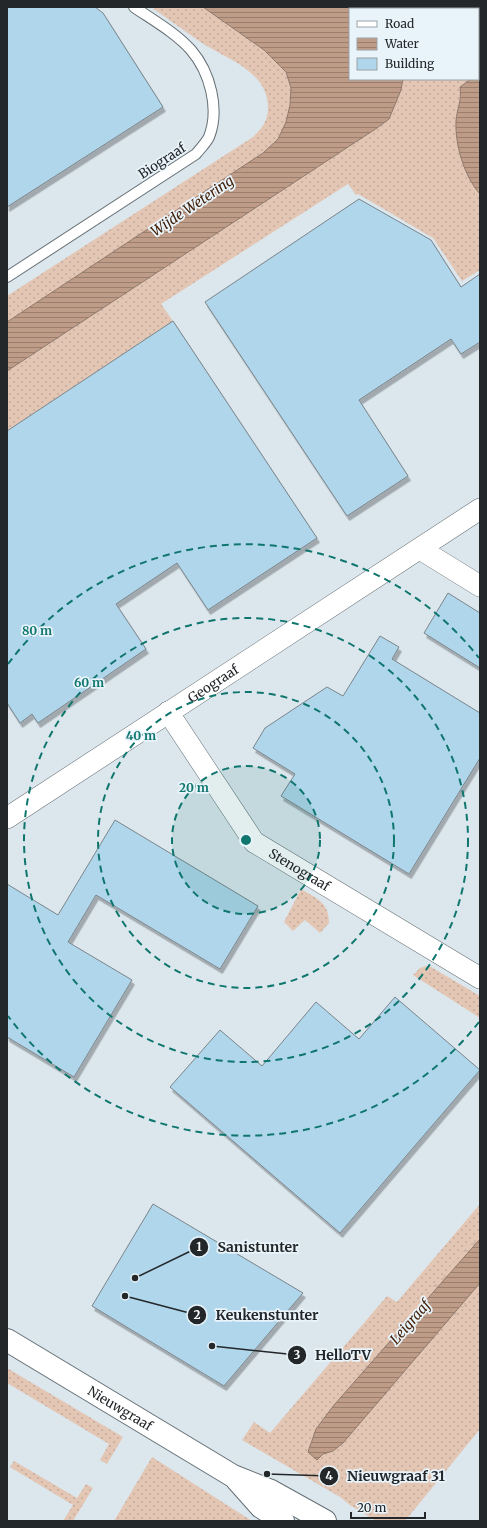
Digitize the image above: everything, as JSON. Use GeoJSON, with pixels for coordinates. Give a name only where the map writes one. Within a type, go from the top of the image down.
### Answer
{"type":"FeatureCollection","features":[{"type":"Feature","properties":{"kind":"street","name":"Geograaf"},"geometry":{"type":"LineString","coordinates":[[7,818],[480,509]]}},
{"type":"Feature","properties":{"kind":"street"},"geometry":{"type":"LineString","coordinates":[[420,549],[480,586]]}},
{"type":"Feature","properties":{"kind":"street","name":"Stenograaf"},"geometry":{"type":"LineString","coordinates":[[168,712],[254,842],[480,978]]}},
{"type":"Feature","properties":{"kind":"street","name":"Nieuwgraaf"},"geometry":{"type":"LineString","coordinates":[[7,1340],[233,1476],[271,1491],[325,1521]]}},
{"type":"Feature","properties":{"kind":"street","name":"Nieuwgraaf"},"geometry":{"type":"LineString","coordinates":[[233,1476],[261,1507],[283,1521]]}},
{"type":"Feature","properties":{"kind":"lane","name":"Biograaf"},"geometry":{"type":"LineString","coordinates":[[7,277],[196,154],[209,138],[213,119],[213,97],[205,73],[191,51],[173,35],[134,7]]}},
{"type":"Feature","properties":{"kind":"green space"},"geometry":{"type":"Polygon","coordinates":[[[151,7],[203,7],[264,50],[286,72],[291,88],[290,105],[286,122],[278,139],[263,153],[7,322],[7,296],[253,137],[266,121],[268,108],[266,95],[261,84],[253,75],[232,60],[199,41],[151,7]]]}},
{"type":"Feature","properties":{"kind":"green space"},"geometry":{"type":"Polygon","coordinates":[[[382,7],[470,8],[384,8],[382,7]]]}},
{"type":"Feature","properties":{"kind":"green space"},"geometry":{"type":"Polygon","coordinates":[[[479,14],[480,15],[479,76],[479,14]]]}},
{"type":"Feature","properties":{"kind":"green space"},"geometry":{"type":"Polygon","coordinates":[[[403,80],[470,80],[460,87],[461,98],[456,123],[458,142],[467,175],[480,194],[480,270],[462,281],[433,238],[358,194],[356,195],[348,184],[161,304],[173,321],[7,431],[7,371],[377,128],[389,119],[401,90],[403,80]]]}},
{"type":"Feature","properties":{"kind":"green space"},"geometry":{"type":"Polygon","coordinates":[[[301,889],[321,902],[327,910],[329,923],[320,933],[305,920],[293,931],[284,922],[301,889]]]}},
{"type":"Feature","properties":{"kind":"green space"},"geometry":{"type":"Polygon","coordinates":[[[426,966],[431,967],[480,996],[480,1018],[413,975],[420,968],[426,966]]]}},
{"type":"Feature","properties":{"kind":"green space"},"geometry":{"type":"Polygon","coordinates":[[[480,1204],[480,1239],[334,1405],[316,1431],[309,1451],[319,1458],[323,1454],[333,1451],[343,1443],[480,1283],[480,1429],[405,1521],[376,1521],[340,1497],[242,1440],[254,1422],[270,1433],[387,1296],[397,1302],[480,1204]]]}},
{"type":"Feature","properties":{"kind":"green space"},"geometry":{"type":"Polygon","coordinates":[[[480,1232],[480,1247],[401,1336],[396,1329],[480,1232]]]}},
{"type":"Feature","properties":{"kind":"green space"},"geometry":{"type":"Polygon","coordinates":[[[480,1275],[480,1288],[445,1328],[439,1326],[480,1275]]]}},
{"type":"Feature","properties":{"kind":"green space"},"geometry":{"type":"Polygon","coordinates":[[[7,1368],[123,1437],[107,1464],[100,1460],[109,1444],[7,1383],[7,1368]]]}},
{"type":"Feature","properties":{"kind":"green space"},"geometry":{"type":"Polygon","coordinates":[[[152,1457],[252,1521],[114,1521],[152,1457]]]}},
{"type":"Feature","properties":{"kind":"green space"},"geometry":{"type":"Polygon","coordinates":[[[14,1461],[77,1498],[86,1484],[93,1488],[73,1521],[63,1521],[73,1505],[10,1467],[14,1461]]]}},
{"type":"Feature","properties":{"kind":"water","name":"Wijde Wetering"},"geometry":{"type":"Polygon","coordinates":[[[203,7],[382,7],[384,8],[349,8],[349,80],[403,80],[401,90],[389,119],[7,371],[7,322],[263,153],[278,139],[286,122],[290,105],[291,88],[286,72],[264,50],[203,7]]]}},
{"type":"Feature","properties":{"kind":"water"},"geometry":{"type":"Polygon","coordinates":[[[480,76],[480,194],[474,187],[465,169],[457,140],[456,121],[460,87],[470,80],[479,80],[480,76]]]}},
{"type":"Feature","properties":{"kind":"water","name":"Leigraaf"},"geometry":{"type":"Polygon","coordinates":[[[480,1239],[480,1283],[343,1443],[333,1451],[323,1454],[317,1460],[308,1452],[316,1429],[334,1405],[480,1239]]]}},
{"type":"Feature","properties":{"kind":"building"},"geometry":{"type":"Polygon","coordinates":[[[7,7],[95,7],[103,13],[163,107],[7,207],[7,7]]]}},
{"type":"Feature","properties":{"kind":"building"},"geometry":{"type":"Polygon","coordinates":[[[359,199],[431,240],[461,287],[480,274],[480,342],[461,354],[451,339],[359,400],[408,476],[347,516],[205,302],[359,199]]]}},
{"type":"Feature","properties":{"kind":"building"},"geometry":{"type":"Polygon","coordinates":[[[173,321],[317,538],[208,610],[177,563],[116,604],[146,649],[38,723],[32,714],[20,723],[7,703],[7,431],[173,321]]]}},
{"type":"Feature","properties":{"kind":"building"},"geometry":{"type":"Polygon","coordinates":[[[448,593],[480,613],[480,668],[424,633],[448,593]]]}},
{"type":"Feature","properties":{"kind":"building"},"geometry":{"type":"Polygon","coordinates":[[[380,636],[399,647],[392,659],[480,713],[480,758],[409,874],[281,796],[295,774],[253,748],[265,728],[327,687],[343,696],[380,636]]]}},
{"type":"Feature","properties":{"kind":"building"},"geometry":{"type":"Polygon","coordinates":[[[115,820],[258,906],[220,969],[96,895],[68,942],[132,980],[74,1077],[7,1037],[7,884],[58,915],[115,820]]]}},
{"type":"Feature","properties":{"kind":"building"},"geometry":{"type":"Polygon","coordinates":[[[395,997],[480,1070],[340,1233],[170,1087],[220,1030],[262,1066],[316,1002],[359,1039],[395,997]]]}},
{"type":"Feature","properties":{"kind":"building"},"geometry":{"type":"Polygon","coordinates":[[[153,1204],[303,1293],[224,1386],[92,1306],[153,1204]]]}},
{"type":"Feature","properties":{"kind":"place","name":"Sanistunter"},"geometry":{"type":"Point","coordinates":[135,1278]}},
{"type":"Feature","properties":{"kind":"place","name":"Keukenstunter"},"geometry":{"type":"Point","coordinates":[125,1296]}},
{"type":"Feature","properties":{"kind":"place","name":"HelloTV"},"geometry":{"type":"Point","coordinates":[212,1346]}},
{"type":"Feature","properties":{"kind":"place","name":"Nieuwgraaf 31"},"geometry":{"type":"Point","coordinates":[267,1474]}}]}
